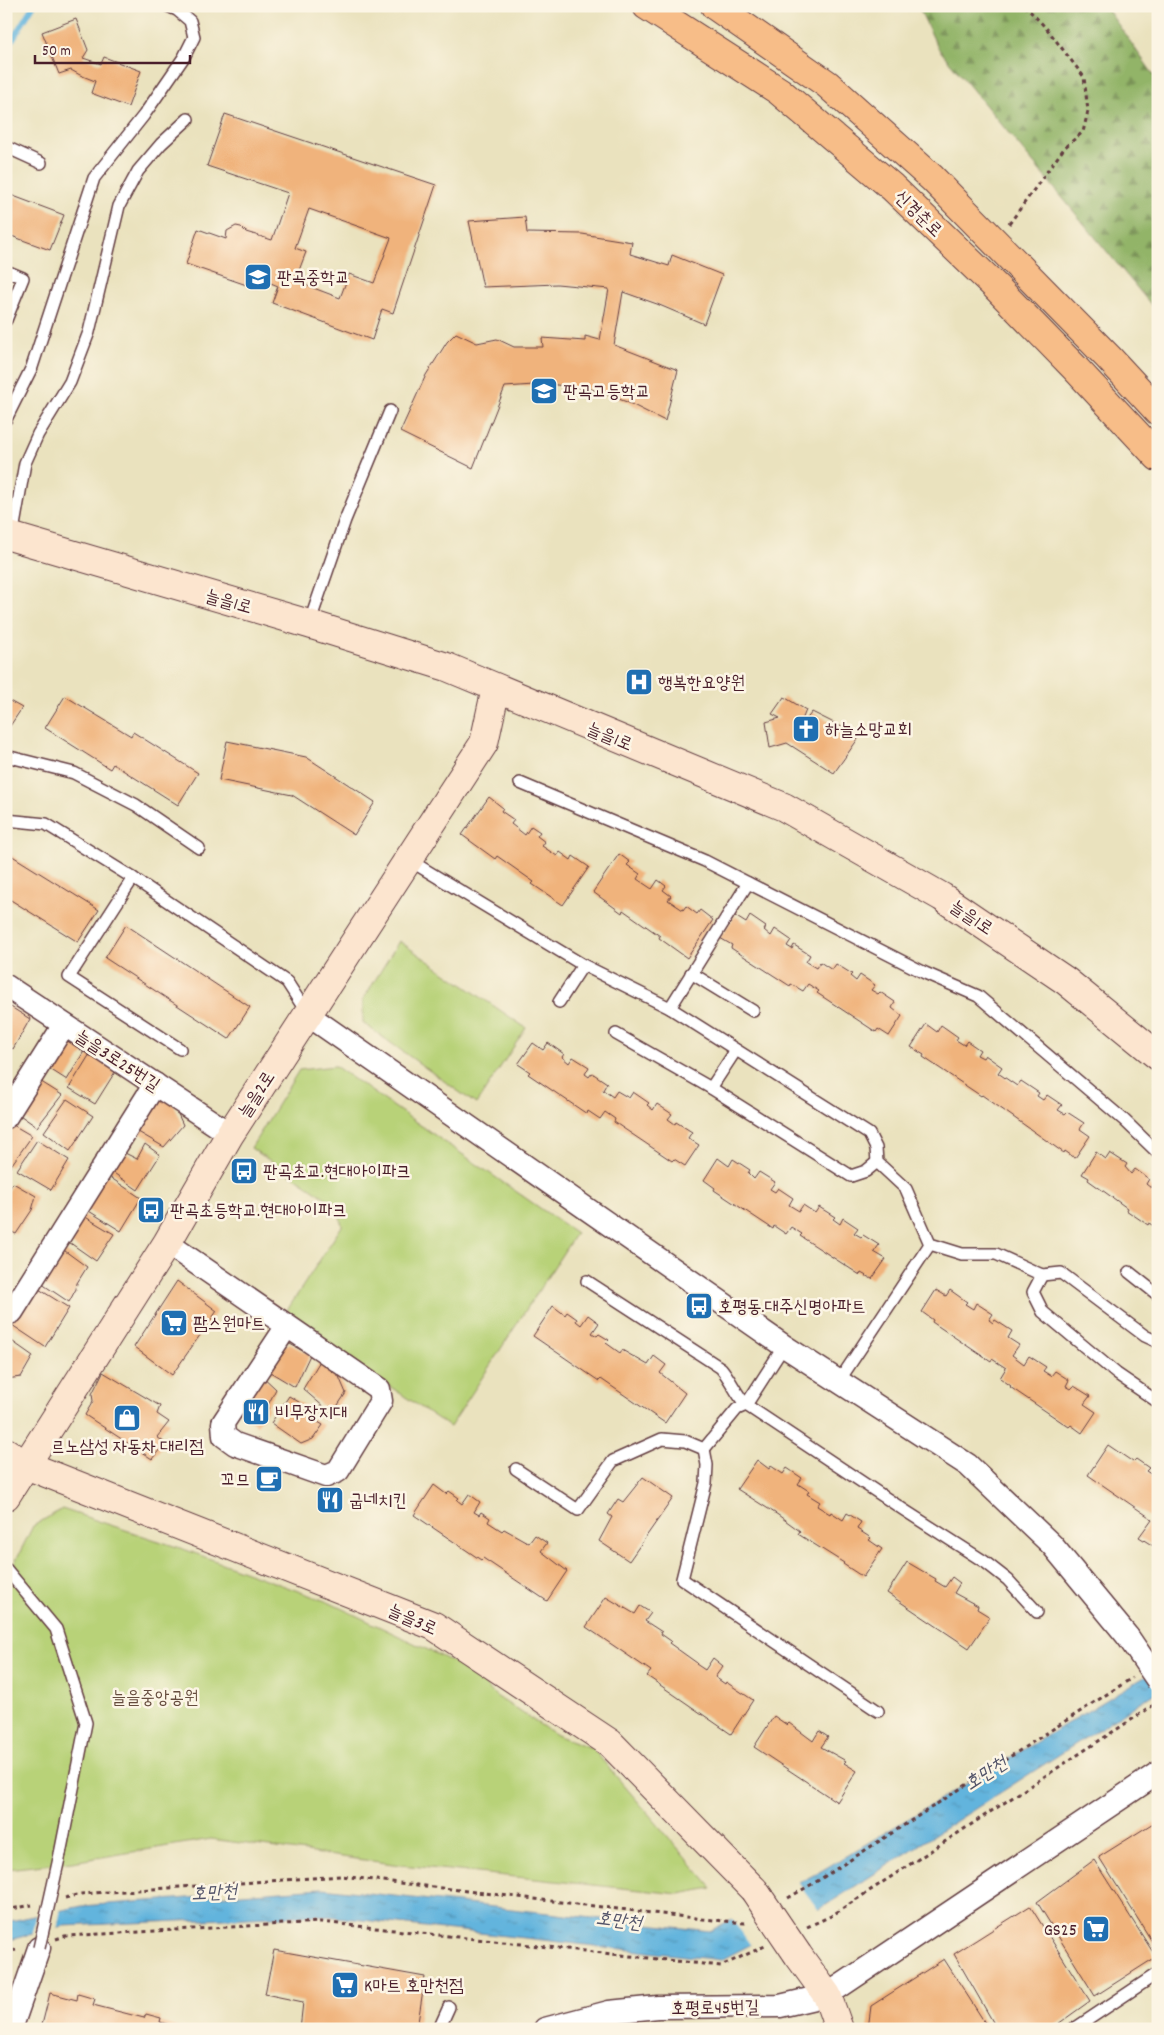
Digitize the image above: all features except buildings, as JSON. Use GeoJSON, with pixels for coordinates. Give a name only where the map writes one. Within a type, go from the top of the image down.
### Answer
{"type":"FeatureCollection","features":[{"type":"Feature","properties":{"kind":"highway","name":"신경춘로"},"geometry":{"type":"LineString","coordinates":[[647,6],[779,91],[892,187],[996,287],[1158,457]]}},
{"type":"Feature","properties":{"kind":"highway","name":"신경춘로"},"geometry":{"type":"LineString","coordinates":[[715,6],[827,84],[932,178],[1108,357],[1158,411]]}},
{"type":"Feature","properties":{"kind":"street","name":"늘을1로"},"geometry":{"type":"LineString","coordinates":[[9,536],[309,624],[447,667],[784,808],[942,897],[1066,981],[1158,1056]]}},
{"type":"Feature","properties":{"kind":"street","name":"늘을2로"},"geometry":{"type":"LineString","coordinates":[[6,1496],[16,1459],[167,1243],[230,1134],[484,743],[496,688]]}},
{"type":"Feature","properties":{"kind":"street","name":"늘을3로25번길"},"geometry":{"type":"LineString","coordinates":[[6,986],[230,1134]]}},
{"type":"Feature","properties":{"kind":"street"},"geometry":{"type":"LineString","coordinates":[[308,1015],[784,1346],[968,1465],[1052,1545],[1128,1636],[1158,1681]]}},
{"type":"Feature","properties":{"kind":"street"},"geometry":{"type":"LineString","coordinates":[[6,1117],[64,1025]]}},
{"type":"Feature","properties":{"kind":"street"},"geometry":{"type":"LineString","coordinates":[[6,1314],[12,1312],[155,1084]]}},
{"type":"Feature","properties":{"kind":"street"},"geometry":{"type":"LineString","coordinates":[[167,1243],[380,1390],[381,1402],[338,1471],[326,1476],[235,1444],[224,1436],[223,1423],[287,1326]]}},
{"type":"Feature","properties":{"kind":"street","name":"늘을3로"},"geometry":{"type":"LineString","coordinates":[[16,1459],[434,1626],[610,1743],[754,1890],[827,1995]]}},
{"type":"Feature","properties":{"kind":"street"},"geometry":{"type":"LineString","coordinates":[[839,2029],[827,1995],[1158,1773]]}},
{"type":"Feature","properties":{"kind":"street"},"geometry":{"type":"LineString","coordinates":[[11,2029],[37,1946]]}},
{"type":"Feature","properties":{"kind":"street","name":"호평로45번길"},"geometry":{"type":"LineString","coordinates":[[545,2029],[609,2012],[658,2008],[780,2006],[827,1995]]}},
{"type":"Feature","properties":{"kind":"lane"},"geometry":{"type":"LineString","coordinates":[[6,419],[38,352],[94,178],[149,108],[184,57],[194,37],[190,20],[168,6]]}},
{"type":"Feature","properties":{"kind":"lane"},"geometry":{"type":"LineString","coordinates":[[9,536],[25,463],[38,434],[70,382],[89,332],[119,206],[138,171],[161,144],[188,119]]}},
{"type":"Feature","properties":{"kind":"lane"},"geometry":{"type":"LineString","coordinates":[[6,147],[41,163]]}},
{"type":"Feature","properties":{"kind":"lane"},"geometry":{"type":"LineString","coordinates":[[6,271],[23,278],[6,320]]}},
{"type":"Feature","properties":{"kind":"lane"},"geometry":{"type":"LineString","coordinates":[[309,624],[345,520],[390,412]]}},
{"type":"Feature","properties":{"kind":"lane"},"geometry":{"type":"LineString","coordinates":[[6,756],[74,773],[136,805],[199,848]]}},
{"type":"Feature","properties":{"kind":"lane"},"geometry":{"type":"LineString","coordinates":[[520,783],[705,860],[925,973],[978,996],[1124,1120],[1158,1154]]}},
{"type":"Feature","properties":{"kind":"lane"},"geometry":{"type":"LineString","coordinates":[[6,820],[46,824],[133,878],[287,982],[308,1015]]}},
{"type":"Feature","properties":{"kind":"lane"},"geometry":{"type":"LineString","coordinates":[[409,860],[583,965],[670,1008],[869,1134],[876,1148],[877,1162],[906,1189],[930,1244],[962,1254],[996,1254],[1042,1275],[1061,1273],[1145,1336],[1158,1342]]}},
{"type":"Feature","properties":{"kind":"lane"},"geometry":{"type":"LineString","coordinates":[[133,878],[69,977],[180,1049]]}},
{"type":"Feature","properties":{"kind":"lane"},"geometry":{"type":"LineString","coordinates":[[670,1008],[748,883]]}},
{"type":"Feature","properties":{"kind":"lane"},"geometry":{"type":"LineString","coordinates":[[559,1002],[583,965]]}},
{"type":"Feature","properties":{"kind":"lane"},"geometry":{"type":"LineString","coordinates":[[691,973],[753,1011]]}},
{"type":"Feature","properties":{"kind":"lane"},"geometry":{"type":"LineString","coordinates":[[616,1034],[711,1088],[850,1176],[866,1171],[877,1162]]}},
{"type":"Feature","properties":{"kind":"lane"},"geometry":{"type":"LineString","coordinates":[[711,1088],[736,1050]]}},
{"type":"Feature","properties":{"kind":"lane"},"geometry":{"type":"LineString","coordinates":[[839,1380],[930,1244]]}},
{"type":"Feature","properties":{"kind":"lane"},"geometry":{"type":"LineString","coordinates":[[1128,1272],[1158,1295]]}},
{"type":"Feature","properties":{"kind":"lane"},"geometry":{"type":"LineString","coordinates":[[1042,1275],[1033,1292],[1043,1312],[1117,1374],[1158,1402]]}},
{"type":"Feature","properties":{"kind":"lane"},"geometry":{"type":"LineString","coordinates":[[587,1281],[721,1368],[727,1375],[737,1395],[746,1405],[985,1562],[1008,1580],[1037,1612]]}},
{"type":"Feature","properties":{"kind":"lane"},"geometry":{"type":"LineString","coordinates":[[704,1449],[737,1409],[746,1405],[784,1346]]}},
{"type":"Feature","properties":{"kind":"lane"},"geometry":{"type":"LineString","coordinates":[[516,1470],[578,1510],[612,1461],[662,1439],[685,1441],[704,1449]]}},
{"type":"Feature","properties":{"kind":"lane"},"geometry":{"type":"LineString","coordinates":[[704,1449],[707,1465],[706,1483],[682,1580],[878,1711]]}},
{"type":"Feature","properties":{"kind":"lane"},"geometry":{"type":"LineString","coordinates":[[6,1570],[56,1629],[86,1723],[60,1854],[37,1946]]}},
{"type":"Feature","properties":{"kind":"lane"},"geometry":{"type":"LineString","coordinates":[[1074,2029],[1158,1973]]}},
{"type":"Feature","properties":{"kind":"lane"},"geometry":{"type":"LineString","coordinates":[[439,2029],[449,2007]]}},
{"type":"Feature","properties":{"kind":"path"},"geometry":{"type":"LineString","coordinates":[[997,244],[1020,207],[1065,147],[1084,132],[1088,111],[1084,77],[1047,29],[1025,6]]}},
{"type":"Feature","properties":{"kind":"path"},"geometry":{"type":"LineString","coordinates":[[786,1899],[819,1880],[1133,1678]]}},
{"type":"Feature","properties":{"kind":"path"},"geometry":{"type":"LineString","coordinates":[[806,1927],[831,1916],[1158,1702]]}},
{"type":"Feature","properties":{"kind":"path"},"geometry":{"type":"LineString","coordinates":[[62,1898],[80,1894],[341,1876],[712,1920],[746,1923],[754,1918]]}},
{"type":"Feature","properties":{"kind":"path"},"geometry":{"type":"LineString","coordinates":[[6,1910],[34,1904]]}},
{"type":"Feature","properties":{"kind":"path"},"geometry":{"type":"LineString","coordinates":[[6,1952],[37,1946],[66,1936],[321,1922],[721,1966],[772,1943]]}},
{"type":"Feature","properties":{"kind":"green space"},"geometry":{"type":"Polygon","coordinates":[[[918,6],[1105,6],[1158,81],[1158,313],[938,48],[918,6]]]}},
{"type":"Feature","properties":{"kind":"green space"},"geometry":{"type":"Polygon","coordinates":[[[399,941],[526,1028],[476,1104],[363,1023],[363,1000],[399,941]]]}},
{"type":"Feature","properties":{"kind":"green space"},"geometry":{"type":"Polygon","coordinates":[[[335,1066],[576,1233],[450,1427],[284,1315],[342,1226],[338,1206],[251,1148],[299,1070],[335,1066]]]}},
{"type":"Feature","properties":{"kind":"green space","name":"늘을중앙공원"},"geometry":{"type":"Polygon","coordinates":[[[62,1509],[186,1550],[328,1602],[470,1670],[496,1696],[556,1735],[592,1748],[712,1888],[679,1894],[401,1865],[211,1839],[72,1862],[6,1869],[6,1580],[33,1526],[62,1509]]]}},
{"type":"Feature","properties":{"kind":"water","name":"호만천"},"geometry":{"type":"Polygon","coordinates":[[[1158,1669],[1158,1691],[823,1907],[721,1960],[318,1915],[62,1926],[6,1941],[6,1922],[82,1906],[322,1888],[710,1931],[821,1871],[1158,1669]]]}},
{"type":"Feature","properties":{"kind":"pier"},"geometry":{"type":"Polygon","coordinates":[[[797,1881],[820,1912],[752,1947],[731,1917],[797,1881]]]}},
{"type":"Feature","properties":{"kind":"pier"},"geometry":{"type":"Polygon","coordinates":[[[61,1908],[57,1930],[32,1937],[37,1913],[61,1908]]]}},
{"type":"Feature","properties":{"kind":"waterway"},"geometry":{"type":"LineString","coordinates":[[6,47],[33,6]]}},
{"type":"Feature","properties":{"kind":"place","name":"판곡중학교"},"geometry":{"type":"Point","coordinates":[258,277]}},
{"type":"Feature","properties":{"kind":"place","name":"판곡고등학교"},"geometry":{"type":"Point","coordinates":[544,391]}},
{"type":"Feature","properties":{"kind":"place","name":"행복한요양원"},"geometry":{"type":"Point","coordinates":[639,682]}},
{"type":"Feature","properties":{"kind":"place","name":"하늘소망교회"},"geometry":{"type":"Point","coordinates":[806,729]}},
{"type":"Feature","properties":{"kind":"place","name":"판곡초교.현대아이파크"},"geometry":{"type":"Point","coordinates":[244,1171]}},
{"type":"Feature","properties":{"kind":"place","name":"판곡초등학교.현대아이파크"},"geometry":{"type":"Point","coordinates":[151,1210]}},
{"type":"Feature","properties":{"kind":"place","name":"호평동.대주신명아파트"},"geometry":{"type":"Point","coordinates":[699,1306]}},
{"type":"Feature","properties":{"kind":"place","name":"팜스원마트"},"geometry":{"type":"Point","coordinates":[174,1323]}},
{"type":"Feature","properties":{"kind":"place","name":"비무장지대"},"geometry":{"type":"Point","coordinates":[256,1412]}},
{"type":"Feature","properties":{"kind":"place","name":"르노삼성 자동차 대리점"},"geometry":{"type":"Point","coordinates":[127,1418]}},
{"type":"Feature","properties":{"kind":"place","name":"꼬므"},"geometry":{"type":"Point","coordinates":[269,1479]}},
{"type":"Feature","properties":{"kind":"place","name":"굽네치킨"},"geometry":{"type":"Point","coordinates":[330,1500]}},
{"type":"Feature","properties":{"kind":"place","name":"GS25"},"geometry":{"type":"Point","coordinates":[1096,1929]}},
{"type":"Feature","properties":{"kind":"place","name":"K마트 호만천점"},"geometry":{"type":"Point","coordinates":[345,1985]}}]}
